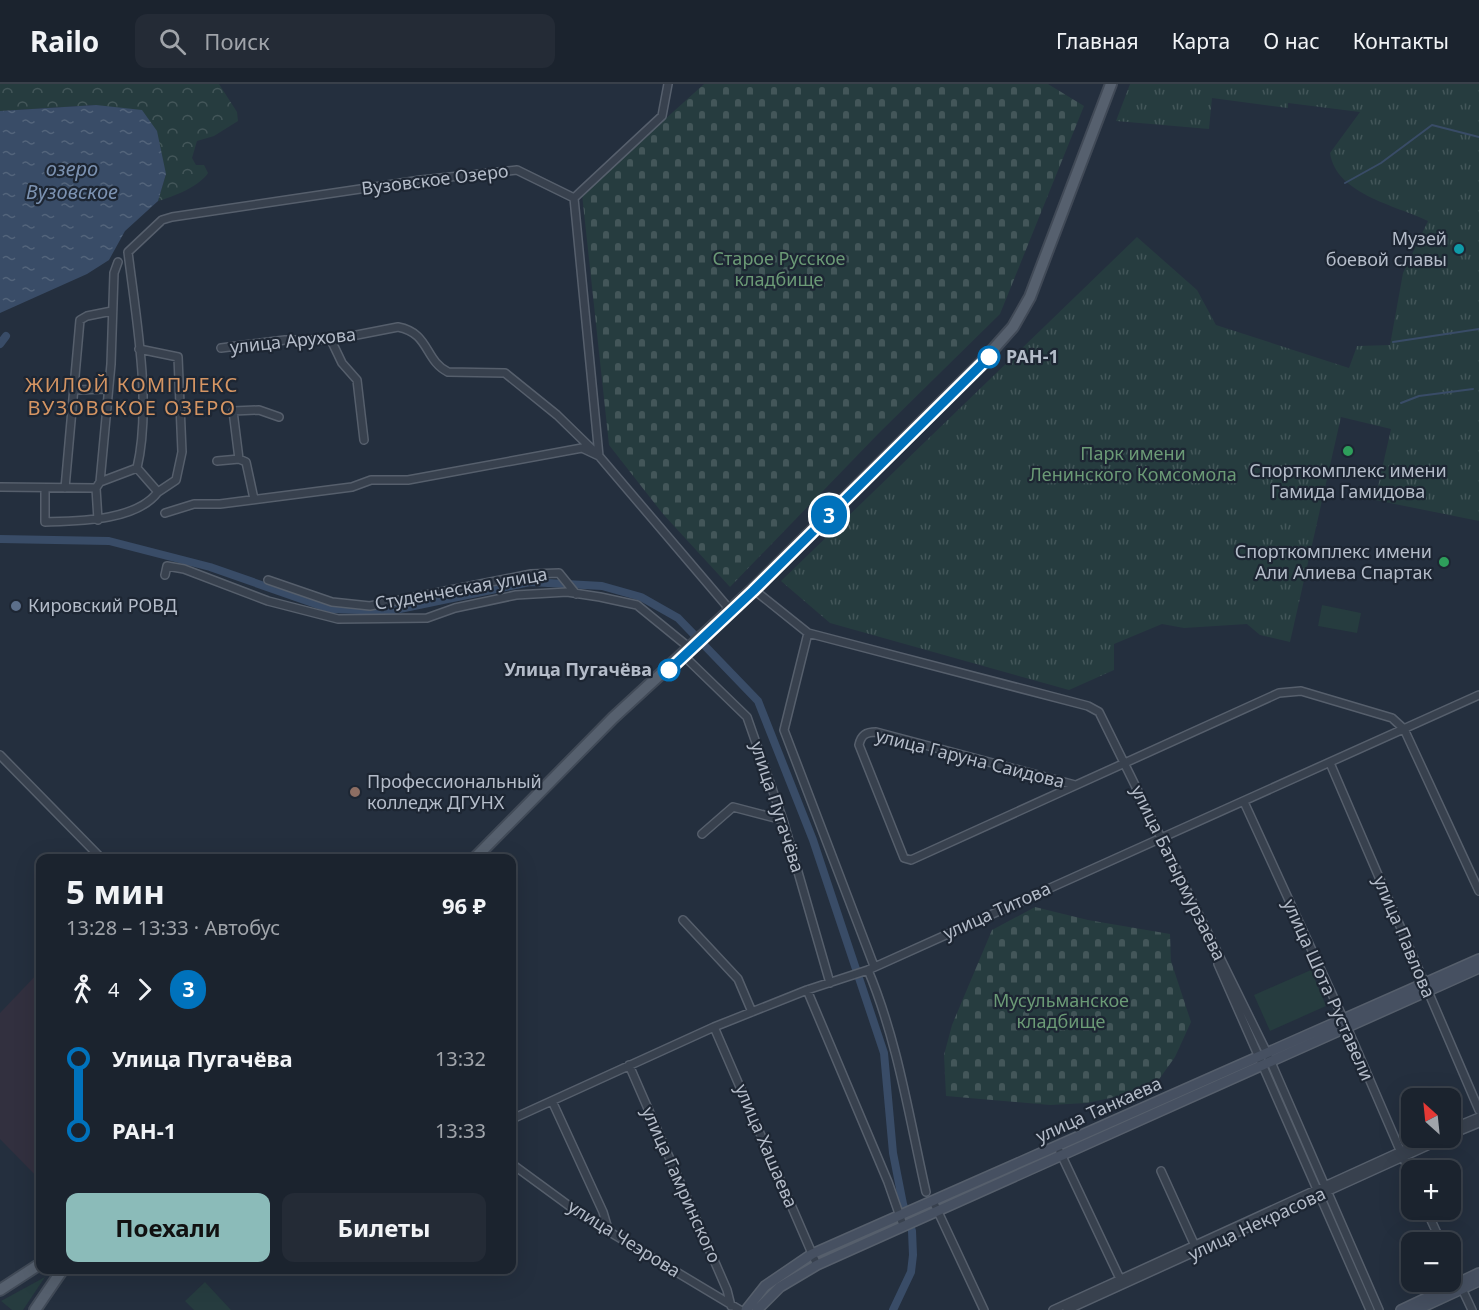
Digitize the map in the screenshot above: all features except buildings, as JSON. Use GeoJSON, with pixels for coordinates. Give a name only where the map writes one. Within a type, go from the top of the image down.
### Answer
{"type":"FeatureCollection","features":[{"type":"Feature","properties":{"kind":"main road"},"geometry":{"type":"LineString","coordinates":[[480,854],[615,720],[754,590],[982,364],[1023,316],[1112,84]]}},
{"type":"Feature","properties":{"kind":"main road","name":"улица Танкаева"},"geometry":{"type":"LineString","coordinates":[[1425,988],[1479,959]]}},
{"type":"Feature","properties":{"kind":"main road","name":"улица Танкаева"},"geometry":{"type":"LineString","coordinates":[[746,1310],[765,1286],[812,1254],[900,1215],[914,1214],[1062,1156],[1344,1023],[1425,988],[1479,968]]}},
{"type":"Feature","properties":{"kind":"main road","name":"улица Танкаева"},"geometry":{"type":"LineString","coordinates":[[936,1205],[1057,1147],[1265,1060]]}},
{"type":"Feature","properties":{"kind":"main road","name":"улица Танкаева"},"geometry":{"type":"LineString","coordinates":[[757,1310],[780,1287],[817,1265],[903,1226],[914,1214]]}},
{"type":"Feature","properties":{"kind":"main road"},"geometry":{"type":"LineString","coordinates":[[0,1290],[36,1267]]}},
{"type":"Feature","properties":{"kind":"main road"},"geometry":{"type":"LineString","coordinates":[[1461,1285],[1479,1273]]}},
{"type":"Feature","properties":{"kind":"main road"},"geometry":{"type":"LineString","coordinates":[[35,1310],[60,1274]]}},
{"type":"Feature","properties":{"kind":"main road"},"geometry":{"type":"LineString","coordinates":[[1461,1285],[1479,1281]]}},
{"type":"Feature","properties":{"kind":"main road"},"geometry":{"type":"LineString","coordinates":[[1401,1310],[1444,1292]]}},
{"type":"Feature","properties":{"kind":"main road"},"geometry":{"type":"LineString","coordinates":[[1416,1310],[1448,1292]]}},
{"type":"Feature","properties":{"kind":"street"},"geometry":{"type":"LineString","coordinates":[[599,456],[574,198],[662,116],[668,84]]}},
{"type":"Feature","properties":{"kind":"street","name":"Вузовское Озеро"},"geometry":{"type":"LineString","coordinates":[[139,349],[128,252],[162,220],[421,180],[517,170],[574,198]]}},
{"type":"Feature","properties":{"kind":"street"},"geometry":{"type":"LineString","coordinates":[[98,520],[98,485],[108,390],[114,273],[118,262]]}},
{"type":"Feature","properties":{"kind":"street"},"geometry":{"type":"LineString","coordinates":[[65,488],[76,390],[80,320],[112,310]]}},
{"type":"Feature","properties":{"kind":"street","name":"улица Арухова"},"geometry":{"type":"LineString","coordinates":[[221,348],[285,340],[331,340],[398,327],[415,332],[440,368],[448,372],[505,373],[557,415],[599,456],[731,610]]}},
{"type":"Feature","properties":{"kind":"street"},"geometry":{"type":"LineString","coordinates":[[331,340],[342,363],[357,380],[364,440]]}},
{"type":"Feature","properties":{"kind":"street"},"geometry":{"type":"LineString","coordinates":[[45,489],[45,522],[98,520],[150,501],[158,492],[176,480],[182,452],[178,357],[139,349],[142,437],[137,468]]}},
{"type":"Feature","properties":{"kind":"street"},"geometry":{"type":"LineString","coordinates":[[76,390],[108,390]]}},
{"type":"Feature","properties":{"kind":"street"},"geometry":{"type":"LineString","coordinates":[[239,459],[233,411],[259,410],[279,417]]}},
{"type":"Feature","properties":{"kind":"street"},"geometry":{"type":"LineString","coordinates":[[165,513],[194,504],[220,504],[352,487],[371,480],[408,480],[582,448],[599,456]]}},
{"type":"Feature","properties":{"kind":"street"},"geometry":{"type":"LineString","coordinates":[[217,461],[239,459],[246,462],[254,499]]}},
{"type":"Feature","properties":{"kind":"street"},"geometry":{"type":"LineString","coordinates":[[0,487],[45,489],[98,485],[137,468]]}},
{"type":"Feature","properties":{"kind":"street"},"geometry":{"type":"LineString","coordinates":[[137,468],[158,492]]}},
{"type":"Feature","properties":{"kind":"street","name":"улица Пугачёва"},"geometry":{"type":"LineString","coordinates":[[165,575],[167,566],[184,569],[268,601],[338,619],[427,618],[455,608],[516,595],[576,594],[637,606],[667,627],[747,717],[783,820],[830,982]]}},
{"type":"Feature","properties":{"kind":"street","name":"Студенческая улица"},"geometry":{"type":"LineString","coordinates":[[268,580],[332,602],[370,606],[531,574],[559,573],[576,594]]}},
{"type":"Feature","properties":{"kind":"street","name":"улица Батырмурзаева"},"geometry":{"type":"LineString","coordinates":[[754,590],[808,633],[1094,708],[1161,839],[1265,1060],[1322,1191],[1370,1310]]}},
{"type":"Feature","properties":{"kind":"street"},"geometry":{"type":"LineString","coordinates":[[808,633],[784,730],[871,968],[900,1064],[926,1192]]}},
{"type":"Feature","properties":{"kind":"street","name":"улица Гаруна Саидова"},"geometry":{"type":"LineString","coordinates":[[1075,786],[876,732],[863,735],[859,745],[907,861],[1289,691],[1301,691],[1392,718],[1404,729]]}},
{"type":"Feature","properties":{"kind":"street","name":"улица Титова"},"geometry":{"type":"LineString","coordinates":[[516,1117],[714,1027],[807,990],[871,968],[1479,696]]}},
{"type":"Feature","properties":{"kind":"street"},"geometry":{"type":"LineString","coordinates":[[1404,729],[1479,891]]}},
{"type":"Feature","properties":{"kind":"street"},"geometry":{"type":"LineString","coordinates":[[0,755],[97,854]]}},
{"type":"Feature","properties":{"kind":"street","name":"улица Павлова"},"geometry":{"type":"LineString","coordinates":[[1330,763],[1479,1110]]}},
{"type":"Feature","properties":{"kind":"street","name":"улица Шота Руставели"},"geometry":{"type":"LineString","coordinates":[[1244,802],[1403,1160]]}},
{"type":"Feature","properties":{"kind":"street"},"geometry":{"type":"LineString","coordinates":[[702,834],[733,807],[783,820]]}},
{"type":"Feature","properties":{"kind":"street"},"geometry":{"type":"LineString","coordinates":[[683,920],[738,979],[752,1012]]}},
{"type":"Feature","properties":{"kind":"street"},"geometry":{"type":"LineString","coordinates":[[807,990],[903,1226]]}},
{"type":"Feature","properties":{"kind":"street","name":"улица Хашаева"},"geometry":{"type":"LineString","coordinates":[[714,1027],[817,1265]]}},
{"type":"Feature","properties":{"kind":"street","name":"улица Гамринского"},"geometry":{"type":"LineString","coordinates":[[629,1065],[727,1290],[730,1305]]}},
{"type":"Feature","properties":{"kind":"street"},"geometry":{"type":"LineString","coordinates":[[552,1101],[603,1212],[608,1229]]}},
{"type":"Feature","properties":{"kind":"street"},"geometry":{"type":"LineString","coordinates":[[1461,1124],[1479,1117]]}},
{"type":"Feature","properties":{"kind":"street","name":"улица Некрасова"},"geometry":{"type":"LineString","coordinates":[[1461,1131],[1479,1123]]}},
{"type":"Feature","properties":{"kind":"street"},"geometry":{"type":"LineString","coordinates":[[1057,1147],[1122,1283]]}},
{"type":"Feature","properties":{"kind":"street","name":"улица Некрасова"},"geometry":{"type":"LineString","coordinates":[[1066,1310],[1411,1148]]}},
{"type":"Feature","properties":{"kind":"street","name":"улица Некрасова"},"geometry":{"type":"LineString","coordinates":[[1400,1154],[1416,1148]]}},
{"type":"Feature","properties":{"kind":"street","name":"улица Чеэрова"},"geometry":{"type":"LineString","coordinates":[[516,1167],[583,1216],[740,1310]]}},
{"type":"Feature","properties":{"kind":"street"},"geometry":{"type":"LineString","coordinates":[[1161,1171],[1196,1249]]}},
{"type":"Feature","properties":{"kind":"street","name":"улица Батырмурзаева"},"geometry":{"type":"LineString","coordinates":[[1322,1191],[1379,1310]]}},
{"type":"Feature","properties":{"kind":"street"},"geometry":{"type":"LineString","coordinates":[[936,1205],[984,1310]]}},
{"type":"Feature","properties":{"kind":"street","name":"улица Некрасова"},"geometry":{"type":"LineString","coordinates":[[1053,1310],[1122,1283]]}},
{"type":"Feature","properties":{"kind":"street"},"geometry":{"type":"LineString","coordinates":[[1461,1285],[1472,1310]]}},
{"type":"Feature","properties":{"kind":"shaded area"},"geometry":{"type":"Polygon","coordinates":[[[36,975],[36,1176],[0,1139],[0,1013],[36,975]]]}},
{"type":"Feature","properties":{"kind":"green space"},"geometry":{"type":"Polygon","coordinates":[[[0,84],[219,84],[237,112],[238,121],[214,136],[197,141],[192,158],[196,165],[204,165],[208,173],[204,178],[186,190],[158,201],[166,174],[96,105],[0,111],[0,84]]]}},
{"type":"Feature","properties":{"kind":"green space","name":"Старое Русское кладбище"},"geometry":{"type":"Polygon","coordinates":[[[704,84],[1048,84],[1084,106],[1000,314],[879,433],[730,587],[663,514],[609,445],[582,194],[704,84]]]}},
{"type":"Feature","properties":{"kind":"green space","name":"Парк имени Ленинского Комсомола"},"geometry":{"type":"Polygon","coordinates":[[[1130,84],[1479,84],[1479,521],[1375,500],[1391,429],[1341,417],[1290,642],[1260,635],[1247,624],[1184,628],[1162,624],[1114,644],[1114,670],[1069,690],[830,623],[781,581],[1137,237],[1197,290],[1216,325],[1349,368],[1357,346],[1390,345],[1403,273],[1428,221],[1355,188],[1343,179],[1335,167],[1330,153],[1360,112],[1288,103],[1288,108],[1212,98],[1209,129],[1116,121],[1130,84]]]}},
{"type":"Feature","properties":{"kind":"green space"},"geometry":{"type":"Polygon","coordinates":[[[1322,605],[1361,613],[1357,633],[1318,626],[1322,605]]]}},
{"type":"Feature","properties":{"kind":"green space","name":"Мусульманское кладбище"},"geometry":{"type":"Polygon","coordinates":[[[1035,907],[1088,920],[1170,934],[1171,961],[1191,1022],[1175,1057],[1152,1089],[1087,1103],[1050,1105],[946,1096],[944,1055],[952,1025],[992,930],[1035,907]]]}},
{"type":"Feature","properties":{"kind":"green space"},"geometry":{"type":"Polygon","coordinates":[[[1311,970],[1326,1006],[1270,1031],[1254,995],[1311,970]]]}},
{"type":"Feature","properties":{"kind":"green space"},"geometry":{"type":"Polygon","coordinates":[[[45,1277],[23,1310],[12,1310],[1,1301],[45,1277]]]}},
{"type":"Feature","properties":{"kind":"green space"},"geometry":{"type":"Polygon","coordinates":[[[205,1282],[231,1310],[194,1310],[185,1301],[205,1282]]]}},
{"type":"Feature","properties":{"kind":"water","name":"озеро Вузовское"},"geometry":{"type":"Polygon","coordinates":[[[96,105],[142,110],[157,131],[166,174],[158,201],[125,231],[109,260],[87,274],[0,313],[0,111],[96,105]]]}},
{"type":"Feature","properties":{"kind":"waterway"},"geometry":{"type":"LineString","coordinates":[[1345,183],[1381,163],[1432,125],[1479,137]]}},
{"type":"Feature","properties":{"kind":"waterway"},"geometry":{"type":"LineString","coordinates":[[1393,342],[1479,329]]}},
{"type":"Feature","properties":{"kind":"waterway"},"geometry":{"type":"LineString","coordinates":[[0,344],[6,336]]}},
{"type":"Feature","properties":{"kind":"waterway"},"geometry":{"type":"LineString","coordinates":[[1401,403],[1419,396],[1473,389]]}},
{"type":"Feature","properties":{"kind":"waterway"},"geometry":{"type":"LineString","coordinates":[[0,539],[109,541],[210,567],[330,609],[390,611],[530,582],[602,586],[641,597],[678,618],[758,701],[813,840],[884,1053],[893,1153],[903,1204],[912,1231],[913,1255],[911,1272],[893,1310]]}},
{"type":"Feature","properties":{"kind":"bus line","name":"3"},"geometry":{"type":"LineString","coordinates":[[669,670],[753,591],[989,357]]}},
{"type":"Feature","properties":{"kind":"place","name":"Музей боевой славы"},"geometry":{"type":"Point","coordinates":[1459,249]}},
{"type":"Feature","properties":{"kind":"place","name":"РАН-1"},"geometry":{"type":"Point","coordinates":[989,357]}},
{"type":"Feature","properties":{"kind":"place","name":"Спорткомплекс имени Гамида Гамидова"},"geometry":{"type":"Point","coordinates":[1348,451]}},
{"type":"Feature","properties":{"kind":"place","name":"Спорткомплекс имени Али Алиева Спартак"},"geometry":{"type":"Point","coordinates":[1444,562]}},
{"type":"Feature","properties":{"kind":"place","name":"Кировский РОВД"},"geometry":{"type":"Point","coordinates":[16,606]}},
{"type":"Feature","properties":{"kind":"place","name":"Улица Пугачёва"},"geometry":{"type":"Point","coordinates":[669,670]}},
{"type":"Feature","properties":{"kind":"place","name":"Профессиональный колледж ДГУНХ"},"geometry":{"type":"Point","coordinates":[355,792]}},
{"type":"Feature","properties":{"kind":"district","name":"ЖИЛОЙ КОМПЛЕКС ВУЗОВСКОЕ ОЗЕРО"},"geometry":{"type":"Point","coordinates":[132,396]}}]}
